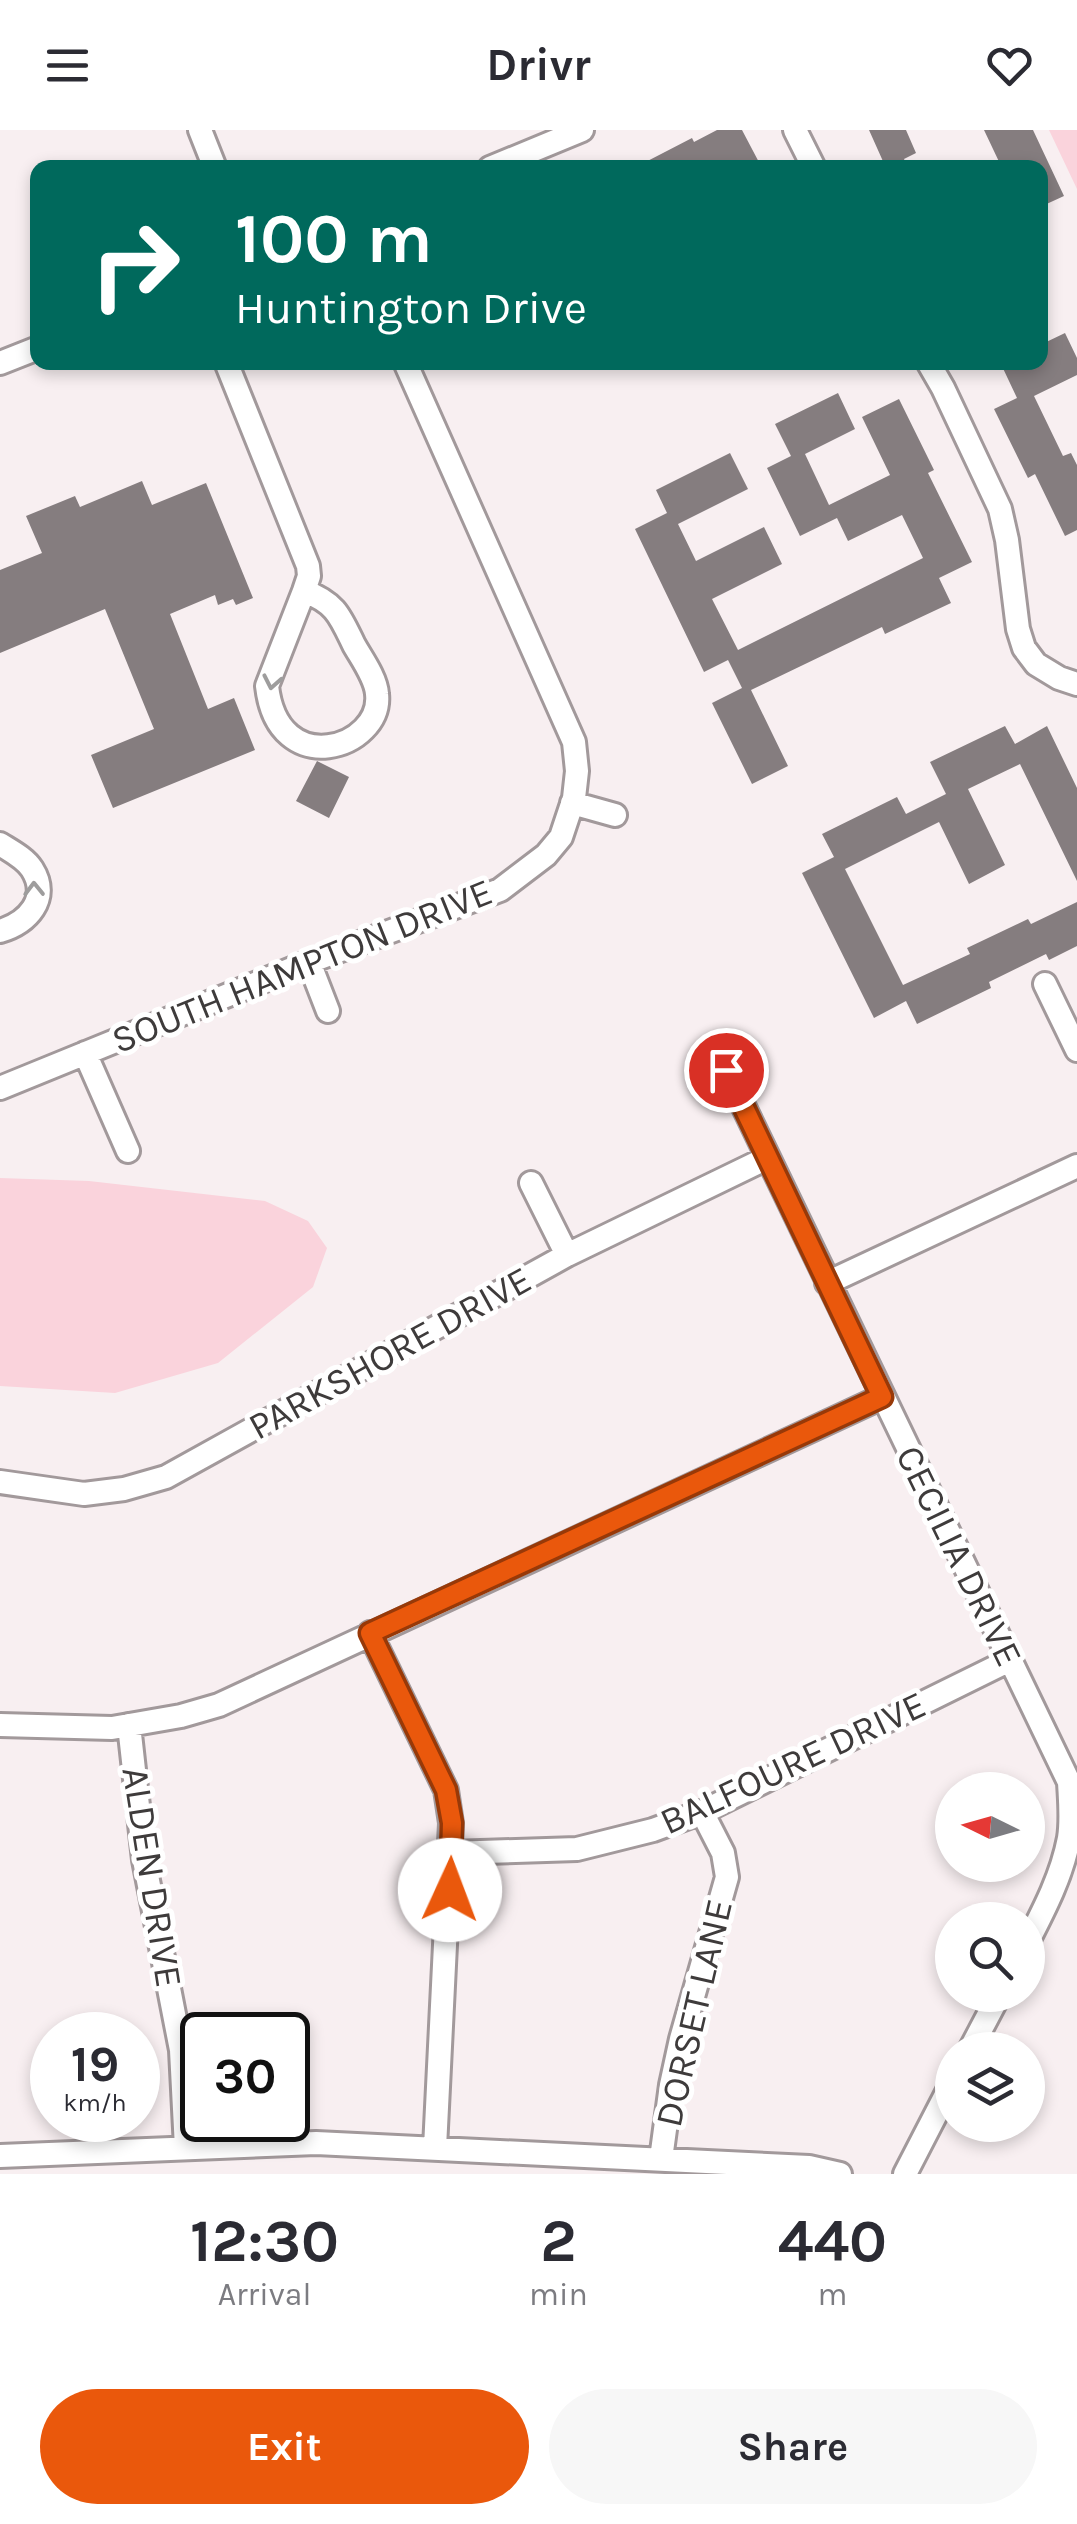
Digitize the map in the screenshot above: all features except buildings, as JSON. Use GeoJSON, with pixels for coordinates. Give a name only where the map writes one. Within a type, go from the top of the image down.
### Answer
{"type":"FeatureCollection","features":[{"type":"Feature","properties":{"kind":"street"},"geometry":{"type":"LineString","coordinates":[[200,130],[212,160]]}},
{"type":"Feature","properties":{"kind":"street"},"geometry":{"type":"LineString","coordinates":[[509,160],[582,130]]}},
{"type":"Feature","properties":{"kind":"street"},"geometry":{"type":"LineString","coordinates":[[795,130],[810,160]]}},
{"type":"Feature","properties":{"kind":"street"},"geometry":{"type":"LineString","coordinates":[[0,363],[30,351]]}},
{"type":"Feature","properties":{"kind":"street"},"geometry":{"type":"LineString","coordinates":[[229,370],[308,566],[304,591],[267,686],[268,700],[278,724],[293,740],[311,748],[340,744],[372,720],[377,690],[336,608],[304,591]]}},
{"type":"Feature","properties":{"kind":"street","name":"SOUTH HAMPTON DRIVE"},"geometry":{"type":"LineString","coordinates":[[0,1088],[309,962],[500,890],[546,855],[561,837],[577,770],[574,742],[409,370]]}},
{"type":"Feature","properties":{"kind":"street"},"geometry":{"type":"LineString","coordinates":[[933,370],[1000,508],[1024,648],[1036,664],[1077,684]]}},
{"type":"Feature","properties":{"kind":"street"},"geometry":{"type":"LineString","coordinates":[[572,803],[615,815]]}},
{"type":"Feature","properties":{"kind":"street"},"geometry":{"type":"LineString","coordinates":[[0,844],[33,870],[38,886],[37,901],[30,915],[21,924],[0,931]]}},
{"type":"Feature","properties":{"kind":"street"},"geometry":{"type":"LineString","coordinates":[[309,962],[328,1011]]}},
{"type":"Feature","properties":{"kind":"street"},"geometry":{"type":"LineString","coordinates":[[1045,984],[1077,1050]]}},
{"type":"Feature","properties":{"kind":"street"},"geometry":{"type":"LineString","coordinates":[[85,1053],[128,1151]]}},
{"type":"Feature","properties":{"kind":"street","name":"CECILIA DRIVE"},"geometry":{"type":"LineString","coordinates":[[726,1070],[1069,1782],[1066,1850],[1045,1908]]}},
{"type":"Feature","properties":{"kind":"street","name":"PARKSHORE DRIVE"},"geometry":{"type":"LineString","coordinates":[[0,1482],[84,1494],[166,1476],[567,1255],[767,1158]]}},
{"type":"Feature","properties":{"kind":"street"},"geometry":{"type":"LineString","coordinates":[[828,1283],[1077,1166]]}},
{"type":"Feature","properties":{"kind":"street"},"geometry":{"type":"LineString","coordinates":[[531,1183],[567,1255]]}},
{"type":"Feature","properties":{"kind":"street"},"geometry":{"type":"LineString","coordinates":[[0,1725],[112,1728],[219,1705],[882,1397]]}},
{"type":"Feature","properties":{"kind":"street"},"geometry":{"type":"LineString","coordinates":[[370,1633],[446,1790],[452,1823],[435,2148]]}},
{"type":"Feature","properties":{"kind":"street","name":"BALFOURE DRIVE"},"geometry":{"type":"LineString","coordinates":[[452,1853],[577,1848],[653,1830],[702,1812],[1010,1660]]}},
{"type":"Feature","properties":{"kind":"street","name":"ALDEN DRIVE"},"geometry":{"type":"LineString","coordinates":[[129,1726],[144,1860],[182,2050],[186,2148]]}},
{"type":"Feature","properties":{"kind":"street","name":"DORSET LANE"},"geometry":{"type":"LineString","coordinates":[[661,2159],[680,2039],[727,1877],[722,1853],[702,1812]]}},
{"type":"Feature","properties":{"kind":"street"},"geometry":{"type":"LineString","coordinates":[[905,2174],[935,2116]]}},
{"type":"Feature","properties":{"kind":"street"},"geometry":{"type":"LineString","coordinates":[[12,2162],[186,2148],[316,2143],[809,2167],[840,2174]]}},
{"type":"Feature","properties":{"kind":"shaded area"},"geometry":{"type":"Polygon","coordinates":[[[1049,130],[1077,130],[1077,189],[1049,130]]]}},
{"type":"Feature","properties":{"kind":"shaded area"},"geometry":{"type":"Polygon","coordinates":[[[0,1178],[89,1181],[265,1201],[308,1221],[327,1248],[313,1287],[218,1363],[115,1393],[0,1386],[0,1178]]]}},
{"type":"Feature","properties":{"kind":"route"},"geometry":{"type":"LineString","coordinates":[[450,1890],[452,1823],[446,1790],[370,1633],[882,1397],[726,1070]]}}]}
